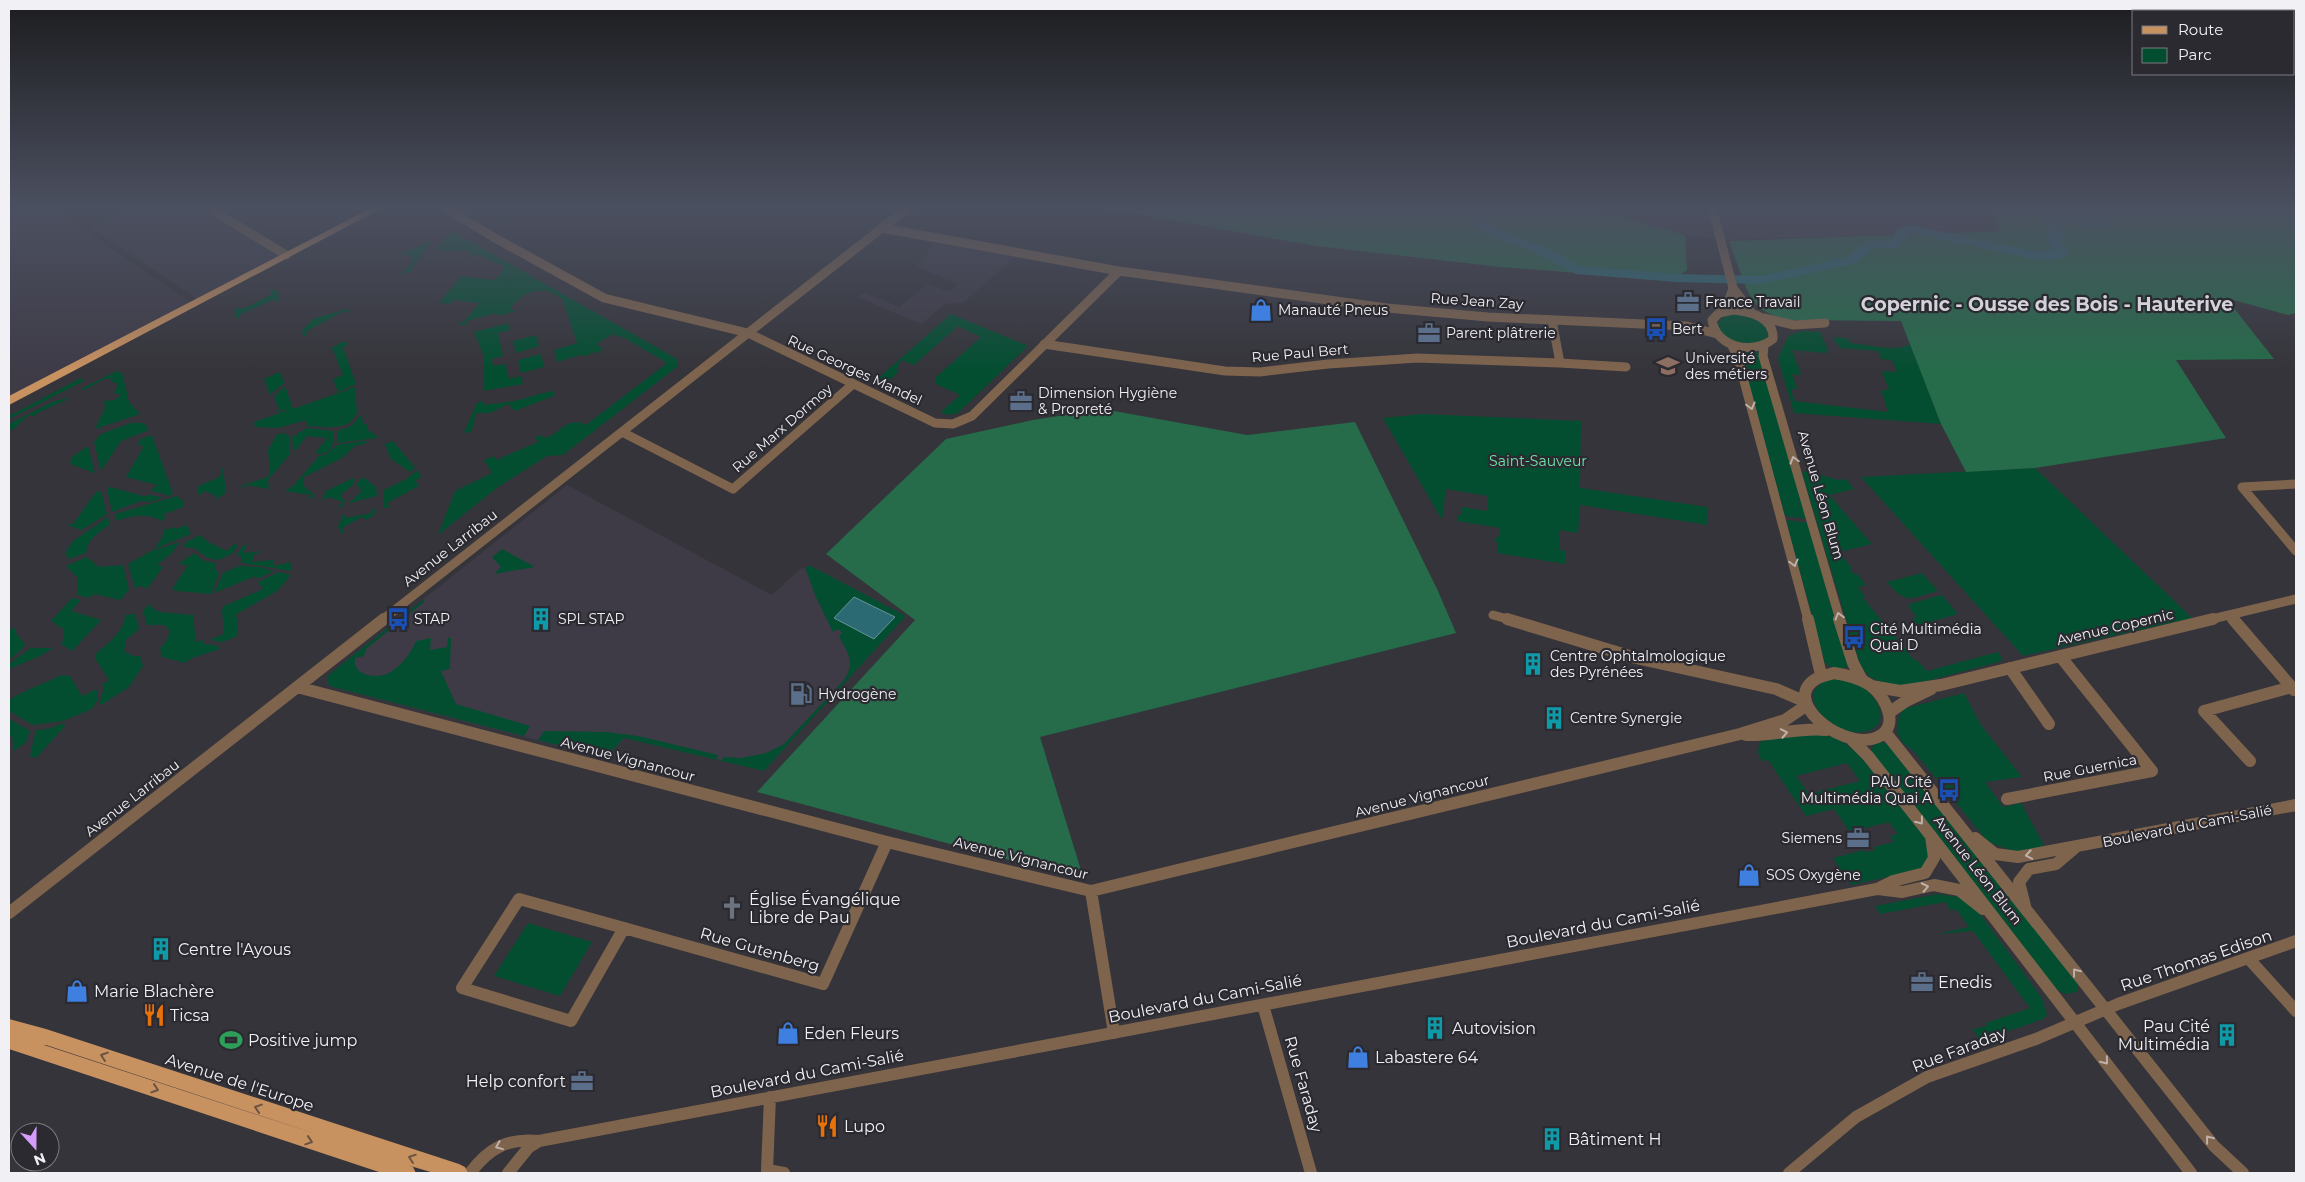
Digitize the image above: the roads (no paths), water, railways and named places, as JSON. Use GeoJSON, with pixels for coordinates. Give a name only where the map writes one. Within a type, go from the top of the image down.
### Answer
{"type":"FeatureCollection","features":[{"type":"Feature","properties":{"kind":"main road"},"geometry":{"type":"LineString","coordinates":[[9,401],[274,261]]}},
{"type":"Feature","properties":{"kind":"main road","name":"Avenue de l'Europe"},"geometry":{"type":"LineString","coordinates":[[9,1027],[46,1037],[458,1173]]}},
{"type":"Feature","properties":{"kind":"main road"},"geometry":{"type":"LineString","coordinates":[[9,1042],[407,1173]]}},
{"type":"Feature","properties":{"kind":"street","name":"Rue Georges Mandel"},"geometry":{"type":"LineString","coordinates":[[538,261],[604,298],[748,333],[935,423],[953,424],[972,416],[1044,344]]}},
{"type":"Feature","properties":{"kind":"street","name":"Avenue Larribau"},"geometry":{"type":"LineString","coordinates":[[9,913],[840,261]]}},
{"type":"Feature","properties":{"kind":"street","name":"Rue Jean Zay"},"geometry":{"type":"LineString","coordinates":[[1065,261],[1119,271],[1387,308],[1488,317],[1687,326],[1717,334]]}},
{"type":"Feature","properties":{"kind":"street"},"geometry":{"type":"LineString","coordinates":[[1726,261],[1731,282],[1752,312]]}},
{"type":"Feature","properties":{"kind":"street"},"geometry":{"type":"LineString","coordinates":[[1044,344],[1119,271]]}},
{"type":"Feature","properties":{"kind":"street"},"geometry":{"type":"LineString","coordinates":[[1725,310],[1731,282]]}},
{"type":"Feature","properties":{"kind":"street"},"geometry":{"type":"LineString","coordinates":[[1731,344],[1748,348],[1764,346],[1770,343],[1774,334],[1773,328],[1761,317],[1752,312],[1742,310],[1725,310],[1712,320],[1717,334],[1731,344],[1738,355],[1821,675]]}},
{"type":"Feature","properties":{"kind":"street"},"geometry":{"type":"LineString","coordinates":[[1761,317],[1794,325],[1825,324]]}},
{"type":"Feature","properties":{"kind":"street"},"geometry":{"type":"LineString","coordinates":[[1552,320],[1560,363]]}},
{"type":"Feature","properties":{"kind":"street","name":"Rue Jean Zay"},"geometry":{"type":"LineString","coordinates":[[1687,326],[1712,320]]}},
{"type":"Feature","properties":{"kind":"street"},"geometry":{"type":"LineString","coordinates":[[1774,334],[1794,325]]}},
{"type":"Feature","properties":{"kind":"street","name":"Rue Paul Bert"},"geometry":{"type":"LineString","coordinates":[[1044,344],[1225,371],[1260,372],[1328,364],[1417,358],[1626,367]]}},
{"type":"Feature","properties":{"kind":"street","name":"Avenue Léon Blum"},"geometry":{"type":"LineString","coordinates":[[1764,346],[1763,356],[1853,663],[1867,683]]}},
{"type":"Feature","properties":{"kind":"street","name":"Rue Marx Dormoy"},"geometry":{"type":"LineString","coordinates":[[622,432],[733,489],[853,384]]}},
{"type":"Feature","properties":{"kind":"street"},"geometry":{"type":"LineString","coordinates":[[2296,484],[2242,487],[2296,551]]}},
{"type":"Feature","properties":{"kind":"street","name":"Avenue Copernic"},"geometry":{"type":"LineString","coordinates":[[1867,683],[1900,691],[1941,685],[2296,599]]}},
{"type":"Feature","properties":{"kind":"street"},"geometry":{"type":"LineString","coordinates":[[1493,615],[1636,658],[1776,689],[1794,690],[1807,686]]}},
{"type":"Feature","properties":{"kind":"street"},"geometry":{"type":"LineString","coordinates":[[2229,615],[2294,689],[2204,711],[2250,761]]}},
{"type":"Feature","properties":{"kind":"street","name":"Rue Guernica"},"geometry":{"type":"LineString","coordinates":[[2007,799],[2152,771],[2060,656]]}},
{"type":"Feature","properties":{"kind":"street"},"geometry":{"type":"LineString","coordinates":[[2010,668],[2049,724]]}},
{"type":"Feature","properties":{"kind":"street"},"geometry":{"type":"LineString","coordinates":[[1776,689],[1806,704],[1818,723],[1828,730],[1852,740],[1865,741],[1877,738],[1885,732],[1890,723],[1890,712],[1883,698],[1867,683],[1841,674],[1821,675],[1812,679],[1807,686],[1806,704]]}},
{"type":"Feature","properties":{"kind":"street","name":"Avenue Copernic"},"geometry":{"type":"LineString","coordinates":[[1890,712],[1906,701],[1941,685]]}},
{"type":"Feature","properties":{"kind":"street","name":"Avenue Vignancour"},"geometry":{"type":"LineString","coordinates":[[297,687],[887,842],[1092,891],[1740,734],[1784,720],[1806,704]]}},
{"type":"Feature","properties":{"kind":"street","name":"Avenue Vignancour"},"geometry":{"type":"LineString","coordinates":[[1740,734],[1767,736],[1810,728],[1828,730]]}},
{"type":"Feature","properties":{"kind":"street","name":"Avenue Léon Blum"},"geometry":{"type":"LineString","coordinates":[[1885,732],[2214,1146],[2243,1173]]}},
{"type":"Feature","properties":{"kind":"street","name":"Avenue Léon Blum"},"geometry":{"type":"LineString","coordinates":[[1852,740],[1868,756],[1931,836],[2191,1173]]}},
{"type":"Feature","properties":{"kind":"street","name":"Boulevard du Cami-Salié"},"geometry":{"type":"LineString","coordinates":[[1960,827],[1995,854],[2018,857],[2296,805]]}},
{"type":"Feature","properties":{"kind":"street","name":"Boulevard du Cami-Salié"},"geometry":{"type":"LineString","coordinates":[[470,1173],[487,1152],[498,1145],[522,1138],[539,1141],[1877,889],[1894,880],[1925,873],[1934,858],[1931,836]]}},
{"type":"Feature","properties":{"kind":"street","name":"Rue Gutenberg"},"geometry":{"type":"LineString","coordinates":[[624,928],[572,1021],[462,988],[519,899],[624,928],[823,984],[887,842]]}},
{"type":"Feature","properties":{"kind":"street","name":"Boulevard du Cami-Salié"},"geometry":{"type":"LineString","coordinates":[[2026,910],[2018,882],[2029,869],[2056,864],[2077,846]]}},
{"type":"Feature","properties":{"kind":"street","name":"Boulevard du Cami-Salié"},"geometry":{"type":"LineString","coordinates":[[1877,889],[1902,892],[1934,885],[1959,890],[1996,920]]}},
{"type":"Feature","properties":{"kind":"street"},"geometry":{"type":"LineString","coordinates":[[1092,891],[1114,1033]]}},
{"type":"Feature","properties":{"kind":"street","name":"Rue Thomas Edison"},"geometry":{"type":"LineString","coordinates":[[2106,1010],[2296,941]]}},
{"type":"Feature","properties":{"kind":"street"},"geometry":{"type":"LineString","coordinates":[[2249,959],[2296,1011]]}},
{"type":"Feature","properties":{"kind":"street","name":"Rue Faraday"},"geometry":{"type":"LineString","coordinates":[[1263,1005],[1311,1173]]}},
{"type":"Feature","properties":{"kind":"street"},"geometry":{"type":"LineString","coordinates":[[2076,1022],[2106,1010]]}},
{"type":"Feature","properties":{"kind":"street","name":"Rue Faraday"},"geometry":{"type":"LineString","coordinates":[[1789,1173],[1856,1117],[1927,1077],[2036,1039],[2076,1022]]}},
{"type":"Feature","properties":{"kind":"street"},"geometry":{"type":"LineString","coordinates":[[770,1098],[767,1170],[784,1173]]}},
{"type":"Feature","properties":{"kind":"street"},"geometry":{"type":"LineString","coordinates":[[508,1173],[529,1147],[539,1141]]}},
{"type":"Feature","properties":{"kind":"water"},"geometry":{"type":"Polygon","coordinates":[[[854,597],[895,617],[874,639],[834,618],[854,597]]]}},
{"type":"Feature","properties":{"kind":"waterway"},"geometry":{"type":"LineString","coordinates":[[1561,261],[1576,270],[1677,278],[1761,280],[1847,261]]}},
{"type":"Feature","properties":{"kind":"place","name":"France Travail"},"geometry":{"type":"Point","coordinates":[1688,302]}},
{"type":"Feature","properties":{"kind":"place","name":"Manauté Pneus"},"geometry":{"type":"Point","coordinates":[1261,310]}},
{"type":"Feature","properties":{"kind":"place","name":"Bert"},"geometry":{"type":"Point","coordinates":[1656,329]}},
{"type":"Feature","properties":{"kind":"place","name":"Parent plâtrerie"},"geometry":{"type":"Point","coordinates":[1429,333]}},
{"type":"Feature","properties":{"kind":"place","name":"Université des métiers"},"geometry":{"type":"Point","coordinates":[1668,366]}},
{"type":"Feature","properties":{"kind":"place","name":"Dimension Hygiène & Propreté"},"geometry":{"type":"Point","coordinates":[1021,401]}},
{"type":"Feature","properties":{"kind":"place","name":"STAP"},"geometry":{"type":"Point","coordinates":[398,619]}},
{"type":"Feature","properties":{"kind":"place","name":"SPL STAP"},"geometry":{"type":"Point","coordinates":[541,619]}},
{"type":"Feature","properties":{"kind":"place","name":"Cité Multimédia Quai D"},"geometry":{"type":"Point","coordinates":[1854,637]}},
{"type":"Feature","properties":{"kind":"place","name":"Centre Ophtalmologique des Pyrénées"},"geometry":{"type":"Point","coordinates":[1533,664]}},
{"type":"Feature","properties":{"kind":"place","name":"Hydrogène"},"geometry":{"type":"Point","coordinates":[801,694]}},
{"type":"Feature","properties":{"kind":"place","name":"Centre Synergie"},"geometry":{"type":"Point","coordinates":[1554,718]}},
{"type":"Feature","properties":{"kind":"place","name":"PAU Cité Multimédia Quai A"},"geometry":{"type":"Point","coordinates":[1949,790]}},
{"type":"Feature","properties":{"kind":"place","name":"Siemens"},"geometry":{"type":"Point","coordinates":[1858,838]}},
{"type":"Feature","properties":{"kind":"place","name":"SOS Oxygène"},"geometry":{"type":"Point","coordinates":[1749,875]}},
{"type":"Feature","properties":{"kind":"place","name":"Église Évangélique Libre de Pau"},"geometry":{"type":"Point","coordinates":[732,908]}},
{"type":"Feature","properties":{"kind":"place","name":"Centre l'Ayous"},"geometry":{"type":"Point","coordinates":[161,949]}},
{"type":"Feature","properties":{"kind":"place","name":"Enedis"},"geometry":{"type":"Point","coordinates":[1922,982]}},
{"type":"Feature","properties":{"kind":"place","name":"Marie Blachère"},"geometry":{"type":"Point","coordinates":[77,991]}},
{"type":"Feature","properties":{"kind":"place","name":"Ticsa"},"geometry":{"type":"Point","coordinates":[154,1015]}},
{"type":"Feature","properties":{"kind":"place","name":"Autovision"},"geometry":{"type":"Point","coordinates":[1435,1028]}},
{"type":"Feature","properties":{"kind":"place","name":"Eden Fleurs"},"geometry":{"type":"Point","coordinates":[788,1033]}},
{"type":"Feature","properties":{"kind":"place","name":"Pau Cité Multimédia"},"geometry":{"type":"Point","coordinates":[2227,1035]}},
{"type":"Feature","properties":{"kind":"place","name":"Positive jump"},"geometry":{"type":"Point","coordinates":[231,1040]}},
{"type":"Feature","properties":{"kind":"place","name":"Labastere 64"},"geometry":{"type":"Point","coordinates":[1358,1057]}},
{"type":"Feature","properties":{"kind":"place","name":"Help confort"},"geometry":{"type":"Point","coordinates":[582,1081]}},
{"type":"Feature","properties":{"kind":"place","name":"Lupo"},"geometry":{"type":"Point","coordinates":[827,1126]}},
{"type":"Feature","properties":{"kind":"place","name":"Bâtiment H"},"geometry":{"type":"Point","coordinates":[1552,1139]}},
{"type":"Feature","properties":{"kind":"district","name":"Copernic - Ousse des Bois - Hauterive"},"geometry":{"type":"Point","coordinates":[2047,304]}},
{"type":"Feature","properties":{"kind":"park label","name":"Saint-Sauveur"},"geometry":{"type":"Point","coordinates":[1538,461]}}]}
